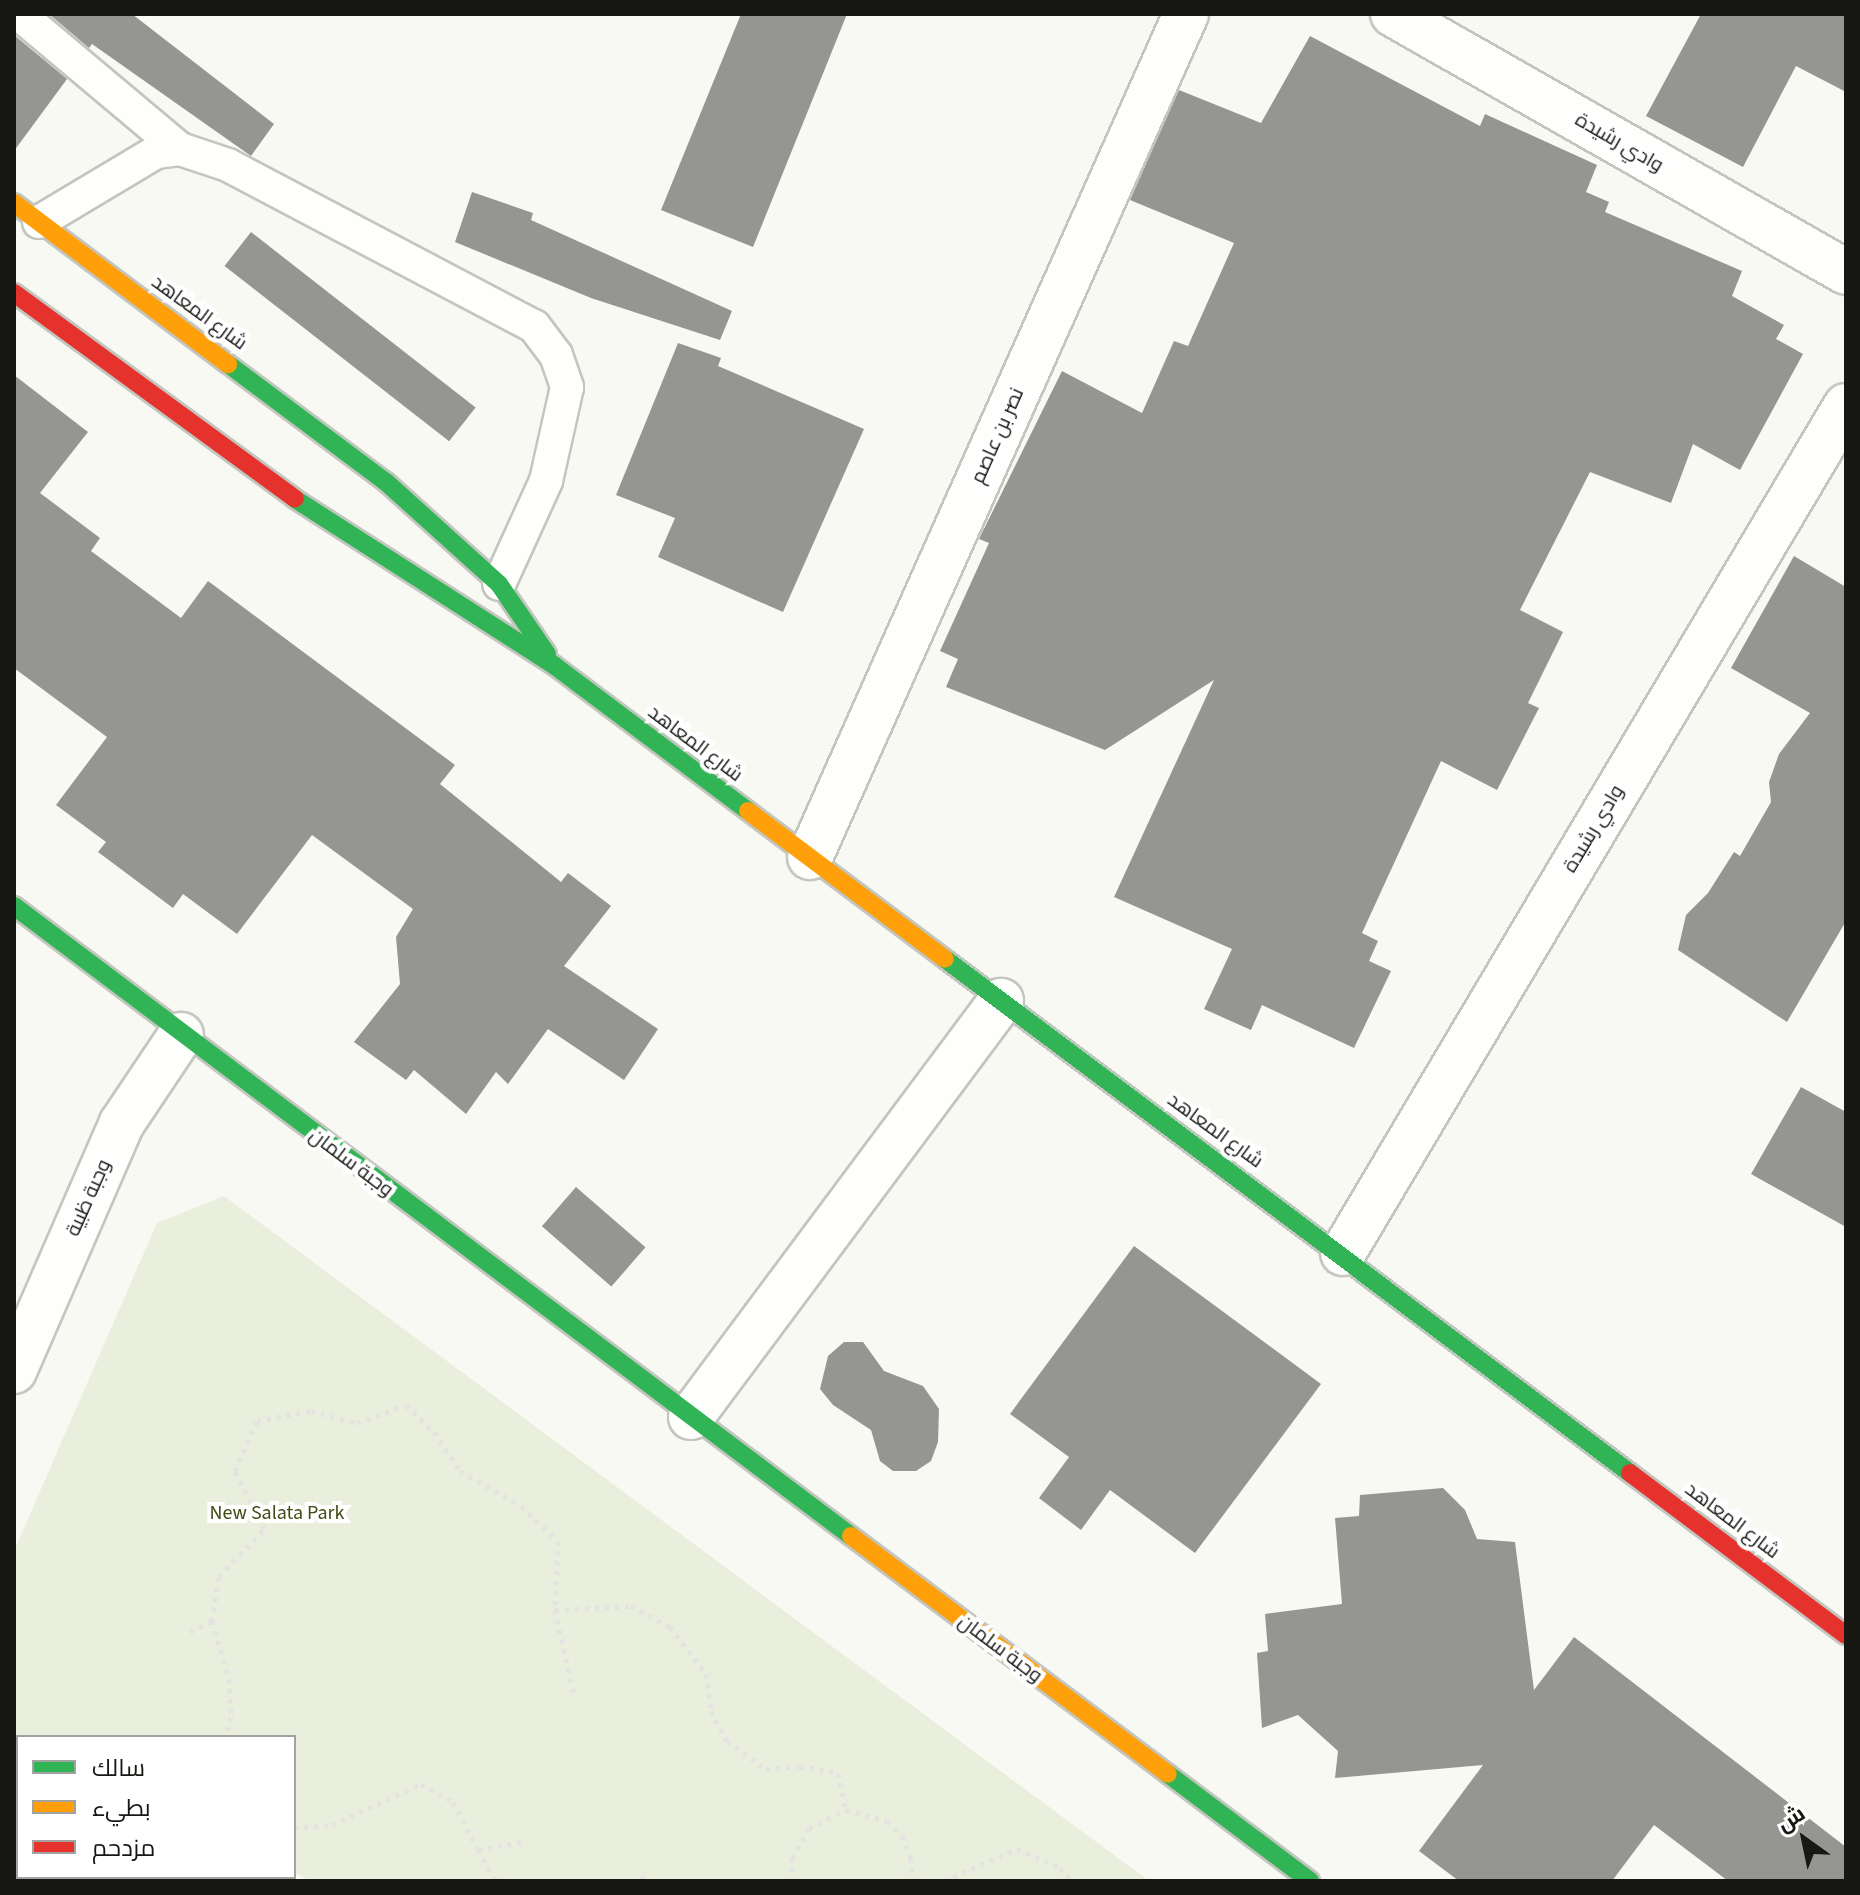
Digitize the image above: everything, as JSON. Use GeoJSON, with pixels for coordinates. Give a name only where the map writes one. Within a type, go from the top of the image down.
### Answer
{"type":"FeatureCollection","features":[{"type":"Feature","properties":{"kind":"street","name":"نصر بن عاصم"},"geometry":{"type":"LineString","coordinates":[[810,857],[1186,14]]}},
{"type":"Feature","properties":{"kind":"street","name":"وادي رشيدة"},"geometry":{"type":"LineString","coordinates":[[1393,14],[1846,272]]}},
{"type":"Feature","properties":{"kind":"street","name":"شارع المعاهد"},"geometry":{"type":"LineString","coordinates":[[27,212],[315,425],[499,584],[555,666]]}},
{"type":"Feature","properties":{"kind":"street","name":"شارع المعاهد"},"geometry":{"type":"LineString","coordinates":[[14,293],[335,529],[555,666],[1343,1253],[1846,1635]]}},
{"type":"Feature","properties":{"kind":"street","name":"وادي رشيدة"},"geometry":{"type":"LineString","coordinates":[[1343,1253],[1846,406]]}},
{"type":"Feature","properties":{"kind":"street","name":"وجبة سلمان"},"geometry":{"type":"LineString","coordinates":[[14,906],[181,1035],[1310,1881]]}},
{"type":"Feature","properties":{"kind":"street"},"geometry":{"type":"LineString","coordinates":[[691,1417],[1001,1001]]}},
{"type":"Feature","properties":{"kind":"street","name":"وجبة ظبية"},"geometry":{"type":"LineString","coordinates":[[14,1371],[122,1123],[181,1035]]}},
{"type":"Feature","properties":{"kind":"lane"},"geometry":{"type":"LineString","coordinates":[[19,14],[180,149],[228,165],[298,207],[474,292],[534,326],[556,355],[567,387],[561,425],[546,481],[499,584]]}},
{"type":"Feature","properties":{"kind":"lane"},"geometry":{"type":"LineString","coordinates":[[27,212],[156,152],[180,149]]}},
{"type":"Feature","properties":{"kind":"path"},"geometry":{"type":"LineString","coordinates":[[226,1735],[231,1717],[229,1679],[212,1621],[219,1577],[264,1529],[235,1471],[257,1421],[311,1411],[357,1423],[406,1405],[434,1432],[460,1471],[521,1506],[558,1541],[555,1610],[574,1696]]}},
{"type":"Feature","properties":{"kind":"path"},"geometry":{"type":"LineString","coordinates":[[555,1610],[631,1606],[670,1627],[706,1674],[711,1711],[727,1741],[766,1769],[800,1766],[838,1773],[846,1810]]}},
{"type":"Feature","properties":{"kind":"path"},"geometry":{"type":"LineString","coordinates":[[190,1632],[212,1621]]}},
{"type":"Feature","properties":{"kind":"path"},"geometry":{"type":"LineString","coordinates":[[296,1828],[332,1825],[421,1784],[453,1802],[496,1881]]}},
{"type":"Feature","properties":{"kind":"path"},"geometry":{"type":"LineString","coordinates":[[792,1881],[792,1858],[809,1828],[846,1810],[887,1821],[902,1836],[911,1858],[912,1881]]}},
{"type":"Feature","properties":{"kind":"path"},"geometry":{"type":"LineString","coordinates":[[478,1850],[521,1842]]}},
{"type":"Feature","properties":{"kind":"path"},"geometry":{"type":"LineString","coordinates":[[944,1881],[1017,1849],[1060,1868],[1071,1881]]}},
{"type":"Feature","properties":{"kind":"green space","name":"New Salata Park"},"geometry":{"type":"Polygon","coordinates":[[[224,1196],[1149,1881],[311,1881],[296,1874],[296,1735],[16,1735],[14,1752],[14,1551],[157,1223],[224,1196]]]}},
{"type":"Feature","properties":{"kind":"building"},"geometry":{"type":"Polygon","coordinates":[[[49,14],[132,14],[274,124],[251,156],[92,44],[89,48],[49,14]]]}},
{"type":"Feature","properties":{"kind":"building"},"geometry":{"type":"Polygon","coordinates":[[[741,14],[847,14],[753,247],[661,210],[741,14]]]}},
{"type":"Feature","properties":{"kind":"building"},"geometry":{"type":"Polygon","coordinates":[[[1701,14],[1846,14],[1846,92],[1796,66],[1743,167],[1646,116],[1701,14]]]}},
{"type":"Feature","properties":{"kind":"building"},"geometry":{"type":"Polygon","coordinates":[[[14,35],[67,79],[14,151],[14,35]]]}},
{"type":"Feature","properties":{"kind":"building"},"geometry":{"type":"Polygon","coordinates":[[[1310,36],[1480,126],[1485,114],[1597,165],[1586,192],[1609,202],[1605,212],[1742,271],[1732,296],[1784,325],[1776,339],[1803,354],[1740,470],[1693,444],[1671,503],[1590,472],[1520,610],[1563,632],[1528,703],[1539,708],[1497,790],[1441,761],[1362,933],[1378,941],[1369,961],[1391,971],[1354,1048],[1262,1005],[1251,1030],[1204,1009],[1232,949],[1114,897],[1214,680],[1105,750],[946,687],[958,659],[940,651],[989,543],[979,539],[1062,371],[1142,413],[1174,341],[1188,346],[1234,243],[1130,200],[1179,90],[1261,123],[1310,36]]]}},
{"type":"Feature","properties":{"kind":"building"},"geometry":{"type":"Polygon","coordinates":[[[472,192],[533,213],[531,220],[732,311],[720,340],[591,298],[455,242],[472,192]]]}},
{"type":"Feature","properties":{"kind":"building"},"geometry":{"type":"Polygon","coordinates":[[[251,232],[476,407],[449,441],[225,266],[251,232]]]}},
{"type":"Feature","properties":{"kind":"building"},"geometry":{"type":"Polygon","coordinates":[[[678,343],[721,358],[718,366],[864,429],[783,612],[658,557],[675,518],[616,495],[678,343]]]}},
{"type":"Feature","properties":{"kind":"building"},"geometry":{"type":"Polygon","coordinates":[[[14,375],[88,432],[40,493],[100,538],[91,551],[181,618],[208,581],[455,765],[440,784],[561,882],[568,873],[611,906],[564,966],[658,1029],[624,1080],[548,1029],[508,1084],[496,1072],[466,1114],[414,1070],[406,1080],[354,1042],[400,984],[396,937],[413,909],[312,835],[237,934],[183,894],[173,908],[98,852],[106,842],[56,805],[107,737],[14,668],[14,375]]]}},
{"type":"Feature","properties":{"kind":"building"},"geometry":{"type":"Polygon","coordinates":[[[1794,556],[1846,587],[1846,921],[1787,1022],[1678,950],[1686,915],[1708,893],[1734,852],[1740,856],[1771,802],[1769,782],[1779,754],[1810,713],[1731,668],[1794,556]]]}},
{"type":"Feature","properties":{"kind":"building"},"geometry":{"type":"Polygon","coordinates":[[[1801,1087],[1846,1112],[1846,1227],[1751,1174],[1801,1087]]]}},
{"type":"Feature","properties":{"kind":"building"},"geometry":{"type":"Polygon","coordinates":[[[576,1187],[645,1247],[611,1287],[542,1226],[576,1187]]]}},
{"type":"Feature","properties":{"kind":"building"},"geometry":{"type":"Polygon","coordinates":[[[1134,1246],[1321,1384],[1195,1553],[1110,1490],[1081,1530],[1039,1498],[1069,1457],[1010,1414],[1134,1246]]]}},
{"type":"Feature","properties":{"kind":"building"},"geometry":{"type":"Polygon","coordinates":[[[844,1342],[863,1342],[884,1371],[923,1386],[939,1409],[938,1442],[931,1461],[916,1471],[893,1471],[880,1461],[871,1430],[833,1405],[820,1389],[828,1356],[844,1342]]]}},
{"type":"Feature","properties":{"kind":"building"},"geometry":{"type":"Polygon","coordinates":[[[1443,1488],[1465,1510],[1477,1539],[1515,1542],[1534,1690],[1574,1637],[1846,1847],[1846,1881],[1728,1881],[1654,1825],[1612,1881],[1459,1881],[1419,1851],[1483,1765],[1335,1778],[1338,1751],[1298,1715],[1262,1728],[1257,1653],[1268,1651],[1265,1614],[1342,1604],[1335,1518],[1359,1516],[1360,1495],[1443,1488]]]}},
{"type":"Feature","properties":{"kind":"traffic: fast"},"geometry":{"type":"LineString","coordinates":[[228,364],[386,482],[499,584],[547,654]]}},
{"type":"Feature","properties":{"kind":"traffic: fast"},"geometry":{"type":"LineString","coordinates":[[295,499],[555,666],[748,811]]}},
{"type":"Feature","properties":{"kind":"traffic: fast"},"geometry":{"type":"LineString","coordinates":[[14,906],[851,1536]]}},
{"type":"Feature","properties":{"kind":"traffic: fast"},"geometry":{"type":"LineString","coordinates":[[945,959],[1630,1473]]}},
{"type":"Feature","properties":{"kind":"traffic: fast"},"geometry":{"type":"LineString","coordinates":[[1168,1774],[1310,1881]]}},
{"type":"Feature","properties":{"kind":"traffic: slow"},"geometry":{"type":"LineString","coordinates":[[14,203],[228,364]]}},
{"type":"Feature","properties":{"kind":"traffic: slow"},"geometry":{"type":"LineString","coordinates":[[748,811],[945,959]]}},
{"type":"Feature","properties":{"kind":"traffic: slow"},"geometry":{"type":"LineString","coordinates":[[851,1536],[1168,1774]]}},
{"type":"Feature","properties":{"kind":"traffic: jam"},"geometry":{"type":"LineString","coordinates":[[14,293],[295,499]]}},
{"type":"Feature","properties":{"kind":"traffic: jam"},"geometry":{"type":"LineString","coordinates":[[1630,1473],[1846,1635]]}}]}
